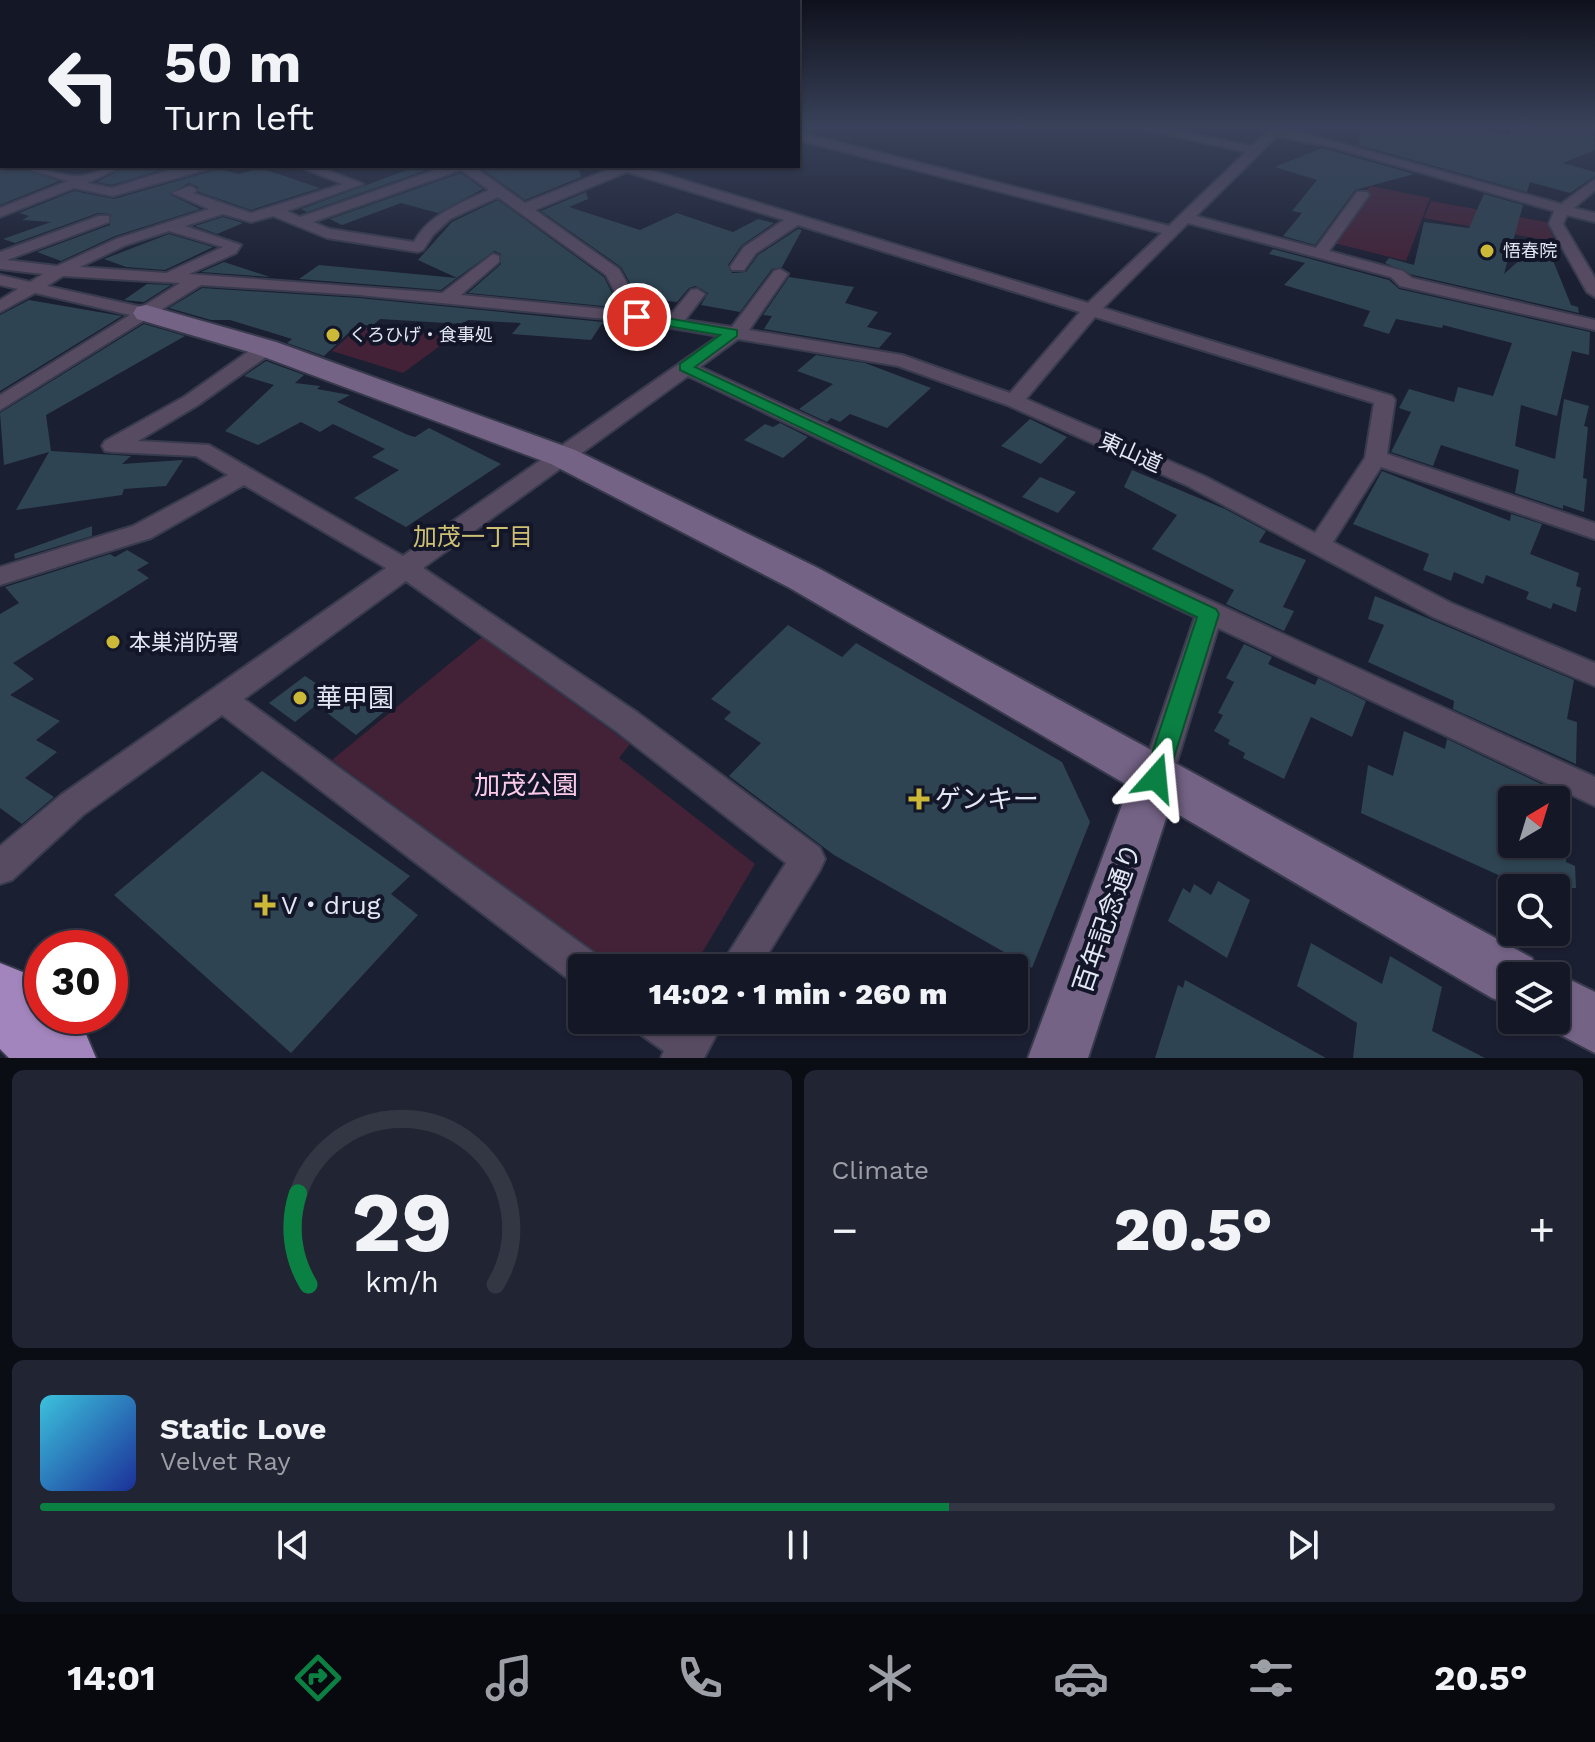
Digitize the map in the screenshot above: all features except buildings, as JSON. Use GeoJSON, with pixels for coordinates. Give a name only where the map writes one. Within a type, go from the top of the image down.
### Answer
{"type":"FeatureCollection","features":[{"type":"Feature","properties":{"kind":"street"},"geometry":{"type":"LineString","coordinates":[[70,177],[81,180]]}},
{"type":"Feature","properties":{"kind":"street"},"geometry":{"type":"LineString","coordinates":[[0,213],[88,177]]}},
{"type":"Feature","properties":{"kind":"street"},"geometry":{"type":"LineString","coordinates":[[81,180],[78,185],[113,192],[159,177]]}},
{"type":"Feature","properties":{"kind":"street"},"geometry":{"type":"LineString","coordinates":[[190,190],[179,193],[251,218],[356,184],[337,177]]}},
{"type":"Feature","properties":{"kind":"street"},"geometry":{"type":"LineString","coordinates":[[299,222],[429,177]]}},
{"type":"Feature","properties":{"kind":"street"},"geometry":{"type":"LineString","coordinates":[[480,177],[613,272],[637,317]]}},
{"type":"Feature","properties":{"kind":"street"},"geometry":{"type":"LineString","coordinates":[[526,208],[601,177]]}},
{"type":"Feature","properties":{"kind":"street"},"geometry":{"type":"LineString","coordinates":[[660,177],[1385,400],[1376,458],[1319,545]]}},
{"type":"Feature","properties":{"kind":"street"},"geometry":{"type":"LineString","coordinates":[[961,177],[1172,231]]}},
{"type":"Feature","properties":{"kind":"street"},"geometry":{"type":"LineString","coordinates":[[1014,401],[1091,310],[1226,177]]}},
{"type":"Feature","properties":{"kind":"street"},"geometry":{"type":"LineString","coordinates":[[1447,177],[1595,218]]}},
{"type":"Feature","properties":{"kind":"street"},"geometry":{"type":"LineString","coordinates":[[1595,183],[1561,211],[1556,224],[1595,292]]}},
{"type":"Feature","properties":{"kind":"street"},"geometry":{"type":"LineString","coordinates":[[274,211],[327,233],[418,247],[425,240],[425,234],[445,216],[501,190]]}},
{"type":"Feature","properties":{"kind":"street"},"geometry":{"type":"LineString","coordinates":[[1321,252],[1362,195]]}},
{"type":"Feature","properties":{"kind":"street"},"geometry":{"type":"LineString","coordinates":[[0,307],[65,268],[121,242],[223,209]]}},
{"type":"Feature","properties":{"kind":"street"},"geometry":{"type":"LineString","coordinates":[[1185,218],[1397,274],[1406,282],[1595,325]]}},
{"type":"Feature","properties":{"kind":"street"},"geometry":{"type":"LineString","coordinates":[[0,257],[104,219]]}},
{"type":"Feature","properties":{"kind":"street"},"geometry":{"type":"LineString","coordinates":[[738,267],[750,250],[795,220]]}},
{"type":"Feature","properties":{"kind":"street"},"geometry":{"type":"LineString","coordinates":[[171,227],[233,245],[230,250],[171,276]]}},
{"type":"Feature","properties":{"kind":"street"},"geometry":{"type":"LineString","coordinates":[[444,300],[493,259]]}},
{"type":"Feature","properties":{"kind":"street","name":"東山道"},"geometry":{"type":"LineString","coordinates":[[0,264],[637,317],[902,361],[1014,401],[1196,481],[1442,610],[1595,675]]}},
{"type":"Feature","properties":{"kind":"street"},"geometry":{"type":"LineString","coordinates":[[0,868],[72,805],[741,329],[780,274]]}},
{"type":"Feature","properties":{"kind":"street"},"geometry":{"type":"LineString","coordinates":[[0,404],[199,279]]}},
{"type":"Feature","properties":{"kind":"street"},"geometry":{"type":"LineString","coordinates":[[0,280],[146,313],[266,348],[563,457],[804,578],[1498,970]]}},
{"type":"Feature","properties":{"kind":"street"},"geometry":{"type":"LineString","coordinates":[[674,322],[697,294]]}},
{"type":"Feature","properties":{"kind":"street"},"geometry":{"type":"LineString","coordinates":[[266,348],[191,401],[113,446],[201,450],[405,568],[627,722],[808,859],[747,954]]}},
{"type":"Feature","properties":{"kind":"street"},"geometry":{"type":"LineString","coordinates":[[685,367],[1595,792]]}},
{"type":"Feature","properties":{"kind":"street"},"geometry":{"type":"LineString","coordinates":[[1376,458],[1595,531]]}},
{"type":"Feature","properties":{"kind":"street"},"geometry":{"type":"LineString","coordinates":[[0,576],[142,532],[243,476]]}},
{"type":"Feature","properties":{"kind":"street"},"geometry":{"type":"LineString","coordinates":[[1156,778],[1209,614]]}},
{"type":"Feature","properties":{"kind":"street"},"geometry":{"type":"LineString","coordinates":[[221,698],[568,956]]}},
{"type":"Feature","properties":{"kind":"street","name":"百年記念通り"},"geometry":{"type":"LineString","coordinates":[[1058,1058],[1156,778]]}},
{"type":"Feature","properties":{"kind":"street"},"geometry":{"type":"LineString","coordinates":[[1570,1010],[1595,1024]]}},
{"type":"Feature","properties":{"kind":"green space"},"geometry":{"type":"Polygon","coordinates":[[[1370,186],[1430,198],[1406,261],[1334,243],[1370,186]]]}},
{"type":"Feature","properties":{"kind":"green space"},"geometry":{"type":"Polygon","coordinates":[[[1431,201],[1546,222],[1556,242],[1424,218],[1431,201]]]}},
{"type":"Feature","properties":{"kind":"green space"},"geometry":{"type":"Polygon","coordinates":[[[359,327],[455,335],[403,373],[332,351],[359,327]]]}},
{"type":"Feature","properties":{"kind":"green space","name":"加茂公園"},"geometry":{"type":"Polygon","coordinates":[[[482,637],[630,744],[619,758],[755,864],[701,954],[597,954],[332,760],[482,637]]]}},
{"type":"Feature","properties":{"kind":"place","name":"悟春院"},"geometry":{"type":"Point","coordinates":[1487,251]}},
{"type":"Feature","properties":{"kind":"place","name":"くろひげ・食事処"},"geometry":{"type":"Point","coordinates":[333,335]}},
{"type":"Feature","properties":{"kind":"place","name":"本巣消防署"},"geometry":{"type":"Point","coordinates":[113,642]}},
{"type":"Feature","properties":{"kind":"place","name":"華甲園"},"geometry":{"type":"Point","coordinates":[300,698]}},
{"type":"Feature","properties":{"kind":"place","name":"ゲンキー"},"geometry":{"type":"Point","coordinates":[919,799]}},
{"type":"Feature","properties":{"kind":"place","name":"V・drug"},"geometry":{"type":"Point","coordinates":[265,905]}},
{"type":"Feature","properties":{"kind":"district","name":"加茂一丁目"},"geometry":{"type":"Point","coordinates":[473,537]}},
{"type":"Feature","properties":{"kind":"route"},"geometry":{"type":"LineString","coordinates":[[637,317],[732,333],[685,367],[1209,614],[1156,778]]}}]}
